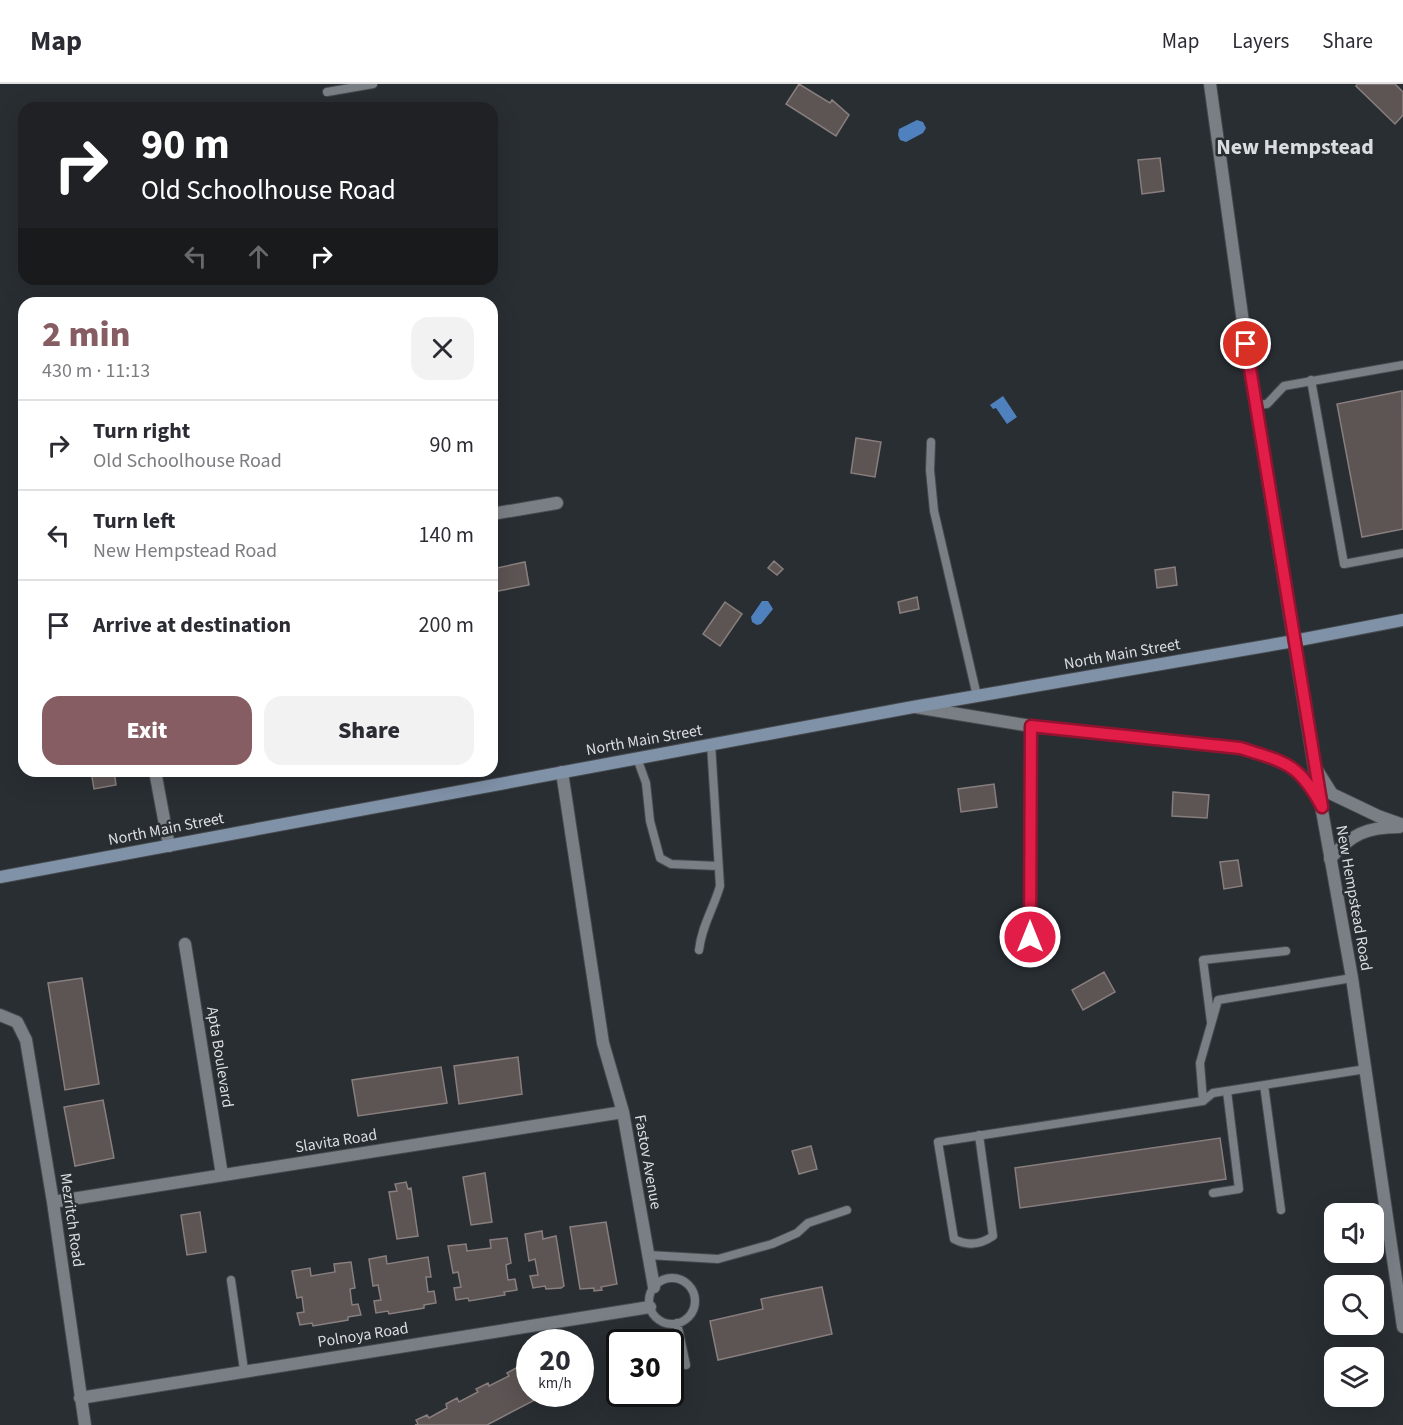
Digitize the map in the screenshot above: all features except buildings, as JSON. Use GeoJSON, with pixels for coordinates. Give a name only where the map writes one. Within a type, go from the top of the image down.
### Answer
{"type":"FeatureCollection","features":[{"type":"Feature","properties":{"kind":"main road","name":"North Main Street"},"geometry":{"type":"LineString","coordinates":[[0,877],[711,744],[1403,620]]}},
{"type":"Feature","properties":{"kind":"street","name":"New Hempstead Road"},"geometry":{"type":"LineString","coordinates":[[1210,84],[1246,344],[1314,766],[1352,978],[1403,1327]]}},
{"type":"Feature","properties":{"kind":"street"},"geometry":{"type":"LineString","coordinates":[[498,513],[557,503]]}},
{"type":"Feature","properties":{"kind":"street"},"geometry":{"type":"LineString","coordinates":[[913,707],[1031,726],[1240,748],[1272,758],[1298,770],[1310,784],[1322,807]]}},
{"type":"Feature","properties":{"kind":"street"},"geometry":{"type":"LineString","coordinates":[[1030,937],[1031,726]]}},
{"type":"Feature","properties":{"kind":"street"},"geometry":{"type":"LineString","coordinates":[[1314,766],[1332,794],[1403,826]]}},
{"type":"Feature","properties":{"kind":"street","name":"Fastov Avenue"},"geometry":{"type":"LineString","coordinates":[[562,772],[603,1043],[623,1112],[654,1287]]}},
{"type":"Feature","properties":{"kind":"street"},"geometry":{"type":"LineString","coordinates":[[156,777],[169,846]]}},
{"type":"Feature","properties":{"kind":"street"},"geometry":{"type":"LineString","coordinates":[[1330,859],[1343,843],[1364,831],[1403,826]]}},
{"type":"Feature","properties":{"kind":"street","name":"Apta Boulevard"},"geometry":{"type":"LineString","coordinates":[[185,944],[222,1175]]}},
{"type":"Feature","properties":{"kind":"street","name":"Mezritch Road"},"geometry":{"type":"LineString","coordinates":[[0,1015],[17,1022],[26,1040],[53,1202],[85,1425]]}},
{"type":"Feature","properties":{"kind":"street","name":"Slavita Road"},"geometry":{"type":"LineString","coordinates":[[53,1202],[623,1112]]}},
{"type":"Feature","properties":{"kind":"street","name":"Polnoya Road"},"geometry":{"type":"LineString","coordinates":[[81,1398],[244,1370],[650,1307]]}},
{"type":"Feature","properties":{"kind":"lane"},"geometry":{"type":"LineString","coordinates":[[327,92],[373,84]]}},
{"type":"Feature","properties":{"kind":"lane"},"geometry":{"type":"LineString","coordinates":[[1257,405],[1267,404],[1284,386],[1403,365]]}},
{"type":"Feature","properties":{"kind":"lane"},"geometry":{"type":"LineString","coordinates":[[1311,380],[1344,564],[1403,553]]}},
{"type":"Feature","properties":{"kind":"lane"},"geometry":{"type":"LineString","coordinates":[[931,442],[930,470],[934,511],[977,696]]}},
{"type":"Feature","properties":{"kind":"lane"},"geometry":{"type":"LineString","coordinates":[[699,950],[702,928],[715,903],[720,886],[711,744]]}},
{"type":"Feature","properties":{"kind":"lane"},"geometry":{"type":"LineString","coordinates":[[638,758],[646,783],[650,821],[660,858],[671,864],[718,866]]}},
{"type":"Feature","properties":{"kind":"lane"},"geometry":{"type":"LineString","coordinates":[[1212,1028],[1203,960],[1286,951]]}},
{"type":"Feature","properties":{"kind":"lane"},"geometry":{"type":"LineString","coordinates":[[1203,1101],[1200,1063],[1212,1028],[1218,1000],[1352,978]]}},
{"type":"Feature","properties":{"kind":"lane"},"geometry":{"type":"LineString","coordinates":[[980,1135],[993,1236],[986,1241],[966,1245],[954,1239],[938,1142],[980,1135],[1203,1101],[1213,1093],[1366,1069]]}},
{"type":"Feature","properties":{"kind":"lane"},"geometry":{"type":"LineString","coordinates":[[1264,1085],[1281,1210]]}},
{"type":"Feature","properties":{"kind":"lane"},"geometry":{"type":"LineString","coordinates":[[1213,1193],[1239,1189],[1227,1091]]}},
{"type":"Feature","properties":{"kind":"lane"},"geometry":{"type":"LineString","coordinates":[[648,1255],[718,1259],[772,1244],[797,1233],[808,1223],[847,1210]]}},
{"type":"Feature","properties":{"kind":"lane"},"geometry":{"type":"LineString","coordinates":[[668,1278],[675,1278],[689,1286],[695,1300],[690,1315],[677,1323],[663,1322],[657,1318],[650,1307],[649,1299],[654,1287],[668,1278]]}},
{"type":"Feature","properties":{"kind":"lane"},"geometry":{"type":"LineString","coordinates":[[231,1280],[244,1370]]}},
{"type":"Feature","properties":{"kind":"lane"},"geometry":{"type":"LineString","coordinates":[[677,1323],[686,1365]]}},
{"type":"Feature","properties":{"kind":"water"},"geometry":{"type":"Polygon","coordinates":[[[917,120],[923,122],[926,128],[923,133],[906,142],[900,140],[899,129],[917,120]]]}},
{"type":"Feature","properties":{"kind":"water"},"geometry":{"type":"Polygon","coordinates":[[[1003,396],[1017,417],[1007,424],[996,408],[993,409],[990,405],[1003,396]]]}},
{"type":"Feature","properties":{"kind":"water"},"geometry":{"type":"Polygon","coordinates":[[[762,601],[768,601],[773,609],[761,624],[757,625],[752,622],[751,617],[762,601]]]}},
{"type":"Feature","properties":{"kind":"district","name":"New Hempstead"},"geometry":{"type":"Point","coordinates":[1295,147]}},
{"type":"Feature","properties":{"kind":"route"},"geometry":{"type":"LineString","coordinates":[[1030,937],[1031,726],[1240,748],[1272,758],[1298,770],[1310,784],[1322,807],[1246,344]]}}]}
